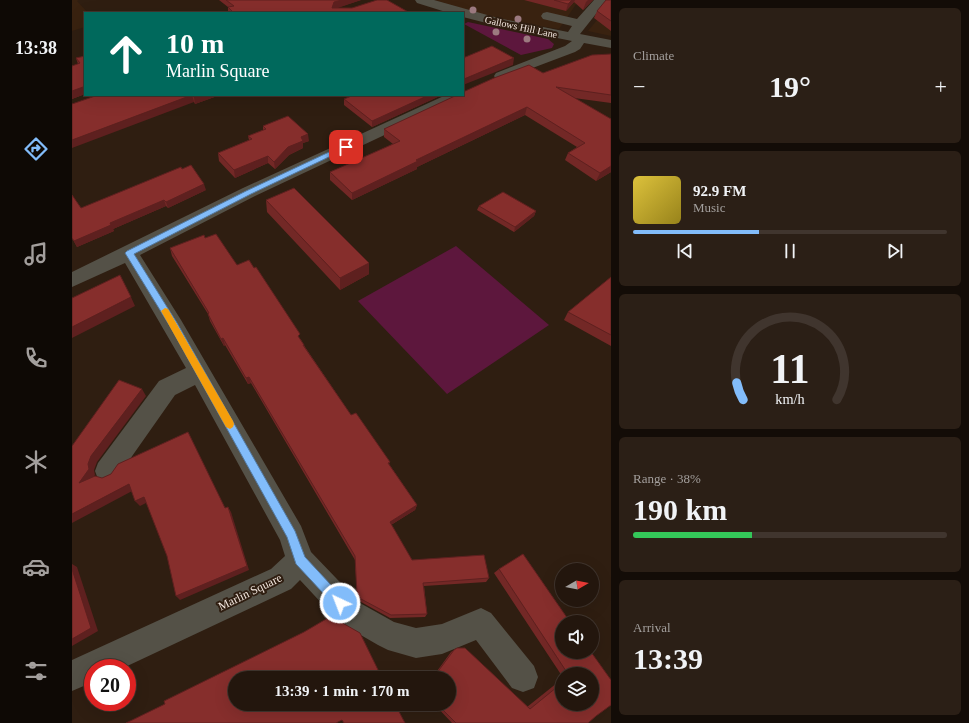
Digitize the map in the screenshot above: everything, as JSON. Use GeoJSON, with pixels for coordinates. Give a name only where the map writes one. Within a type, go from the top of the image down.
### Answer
{"type":"FeatureCollection","features":[{"type":"Feature","properties":{"kind":"street","name":"Gallows Hill Lane"},"geometry":{"type":"LineString","coordinates":[[421,0],[460,12]]}},
{"type":"Feature","properties":{"kind":"street"},"geometry":{"type":"LineString","coordinates":[[447,8],[458,0]]}},
{"type":"Feature","properties":{"kind":"street"},"geometry":{"type":"LineString","coordinates":[[487,82],[575,46],[580,24],[601,0]]}},
{"type":"Feature","properties":{"kind":"street","name":"Gallows Hill Lane"},"geometry":{"type":"LineString","coordinates":[[464,13],[498,22],[611,44]]}},
{"type":"Feature","properties":{"kind":"street"},"geometry":{"type":"LineString","coordinates":[[547,16],[580,24]]}},
{"type":"Feature","properties":{"kind":"street"},"geometry":{"type":"LineString","coordinates":[[72,280],[249,192],[457,96]]}},
{"type":"Feature","properties":{"kind":"street"},"geometry":{"type":"LineString","coordinates":[[129,253],[200,372],[292,535],[300,560],[350,613],[388,635],[416,643],[442,639],[481,623],[523,677]]}},
{"type":"Feature","properties":{"kind":"street"},"geometry":{"type":"LineString","coordinates":[[107,471],[167,388],[200,372]]}},
{"type":"Feature","properties":{"kind":"street","name":"Marlin Square"},"geometry":{"type":"LineString","coordinates":[[72,676],[281,579],[300,560]]}},
{"type":"Feature","properties":{"kind":"shaded area"},"geometry":{"type":"Polygon","coordinates":[[[72,0],[79,0],[77,1],[87,12],[84,12],[84,27],[72,31],[72,0]]]}},
{"type":"Feature","properties":{"kind":"shaded area"},"geometry":{"type":"Polygon","coordinates":[[[435,0],[579,0],[559,29],[497,19],[435,0]]]}},
{"type":"Feature","properties":{"kind":"shaded area"},"geometry":{"type":"Polygon","coordinates":[[[611,3],[611,36],[588,31],[611,3]]]}},
{"type":"Feature","properties":{"kind":"shaded area"},"geometry":{"type":"Polygon","coordinates":[[[468,22],[548,39],[554,44],[552,48],[521,55],[464,24],[468,22]]]}},
{"type":"Feature","properties":{"kind":"shaded area"},"geometry":{"type":"Polygon","coordinates":[[[456,246],[549,325],[447,394],[358,301],[456,246]]]}},
{"type":"Feature","properties":{"kind":"building"},"geometry":{"type":"Polygon","coordinates":[[[226,0],[342,0],[334,2],[332,8],[352,8],[377,0],[387,0],[408,12],[233,12],[228,7],[234,6],[226,0]]]}},
{"type":"Feature","properties":{"kind":"building"},"geometry":{"type":"Polygon","coordinates":[[[554,0],[572,0],[568,4],[554,0]]]}},
{"type":"Feature","properties":{"kind":"building"},"geometry":{"type":"Polygon","coordinates":[[[606,0],[611,0],[611,21],[597,11],[606,0]]]}},
{"type":"Feature","properties":{"kind":"building"},"geometry":{"type":"Polygon","coordinates":[[[492,46],[514,58],[464,79],[464,58],[492,46]]]}},
{"type":"Feature","properties":{"kind":"building"},"geometry":{"type":"Polygon","coordinates":[[[611,54],[611,95],[556,87],[611,119],[611,166],[600,173],[568,153],[585,143],[527,107],[416,160],[418,161],[352,193],[330,172],[400,141],[384,129],[455,96],[464,96],[464,92],[494,78],[529,65],[543,73],[592,55],[611,54]]]}},
{"type":"Feature","properties":{"kind":"building"},"geometry":{"type":"Polygon","coordinates":[[[84,56],[84,87],[72,91],[72,66],[80,63],[76,58],[84,56]]]}},
{"type":"Feature","properties":{"kind":"building"},"geometry":{"type":"Polygon","coordinates":[[[95,96],[189,96],[72,140],[72,104],[95,96]]]}},
{"type":"Feature","properties":{"kind":"building"},"geometry":{"type":"Polygon","coordinates":[[[352,96],[427,96],[372,121],[344,99],[352,96]]]}},
{"type":"Feature","properties":{"kind":"building"},"geometry":{"type":"Polygon","coordinates":[[[288,116],[308,134],[301,137],[303,141],[288,147],[274,162],[268,156],[234,170],[218,153],[252,139],[248,136],[266,129],[263,126],[288,116]]]}},
{"type":"Feature","properties":{"kind":"building"},"geometry":{"type":"Polygon","coordinates":[[[191,165],[204,184],[166,202],[164,200],[110,223],[111,225],[74,241],[72,238],[72,195],[81,208],[181,167],[182,169],[191,165]]]}},
{"type":"Feature","properties":{"kind":"building"},"geometry":{"type":"Polygon","coordinates":[[[294,188],[369,263],[340,278],[266,200],[294,188]]]}},
{"type":"Feature","properties":{"kind":"building"},"geometry":{"type":"Polygon","coordinates":[[[503,192],[536,211],[515,227],[479,206],[503,192]]]}},
{"type":"Feature","properties":{"kind":"building"},"geometry":{"type":"Polygon","coordinates":[[[216,234],[237,265],[249,260],[254,268],[256,267],[300,334],[298,336],[303,345],[351,415],[356,413],[390,462],[388,463],[417,505],[390,522],[412,560],[484,555],[489,578],[423,583],[427,614],[391,615],[361,599],[357,594],[355,556],[249,377],[246,378],[223,338],[221,339],[208,314],[209,313],[170,248],[204,235],[205,238],[216,234]]]}},
{"type":"Feature","properties":{"kind":"building"},"geometry":{"type":"Polygon","coordinates":[[[120,275],[131,297],[72,327],[72,298],[120,275]]]}},
{"type":"Feature","properties":{"kind":"building"},"geometry":{"type":"Polygon","coordinates":[[[611,277],[611,335],[568,312],[611,277]]]}},
{"type":"Feature","properties":{"kind":"building"},"geometry":{"type":"Polygon","coordinates":[[[119,380],[142,389],[91,456],[88,464],[89,469],[79,483],[95,476],[102,478],[111,474],[118,464],[188,432],[225,508],[228,507],[247,566],[176,596],[167,556],[144,497],[135,501],[129,484],[72,514],[72,446],[119,380]]]}},
{"type":"Feature","properties":{"kind":"building"},"geometry":{"type":"Polygon","coordinates":[[[523,554],[555,600],[555,607],[560,607],[565,615],[555,615],[555,654],[499,569],[523,554]]]}},
{"type":"Feature","properties":{"kind":"building"},"geometry":{"type":"Polygon","coordinates":[[[72,569],[91,628],[72,639],[72,569]]]}},
{"type":"Feature","properties":{"kind":"building"},"geometry":{"type":"Polygon","coordinates":[[[333,615],[339,621],[360,633],[379,671],[228,671],[228,711],[399,711],[405,723],[344,723],[342,720],[336,723],[126,723],[165,704],[164,701],[304,632],[333,615]]]}},
{"type":"Feature","properties":{"kind":"building"},"geometry":{"type":"Polygon","coordinates":[[[457,648],[465,648],[530,709],[555,689],[555,711],[599,711],[599,667],[563,667],[558,659],[596,659],[611,680],[611,705],[588,723],[456,723],[444,711],[456,711],[456,671],[438,671],[454,650],[457,648]]]}},
{"type":"Feature","properties":{"kind":"slow traffic"},"geometry":{"type":"LineString","coordinates":[[165,311],[230,424]]}},
{"type":"Feature","properties":{"kind":"route"},"geometry":{"type":"LineString","coordinates":[[340,603],[300,560],[292,535],[174,326],[129,253],[249,192],[346,147]]}}]}
